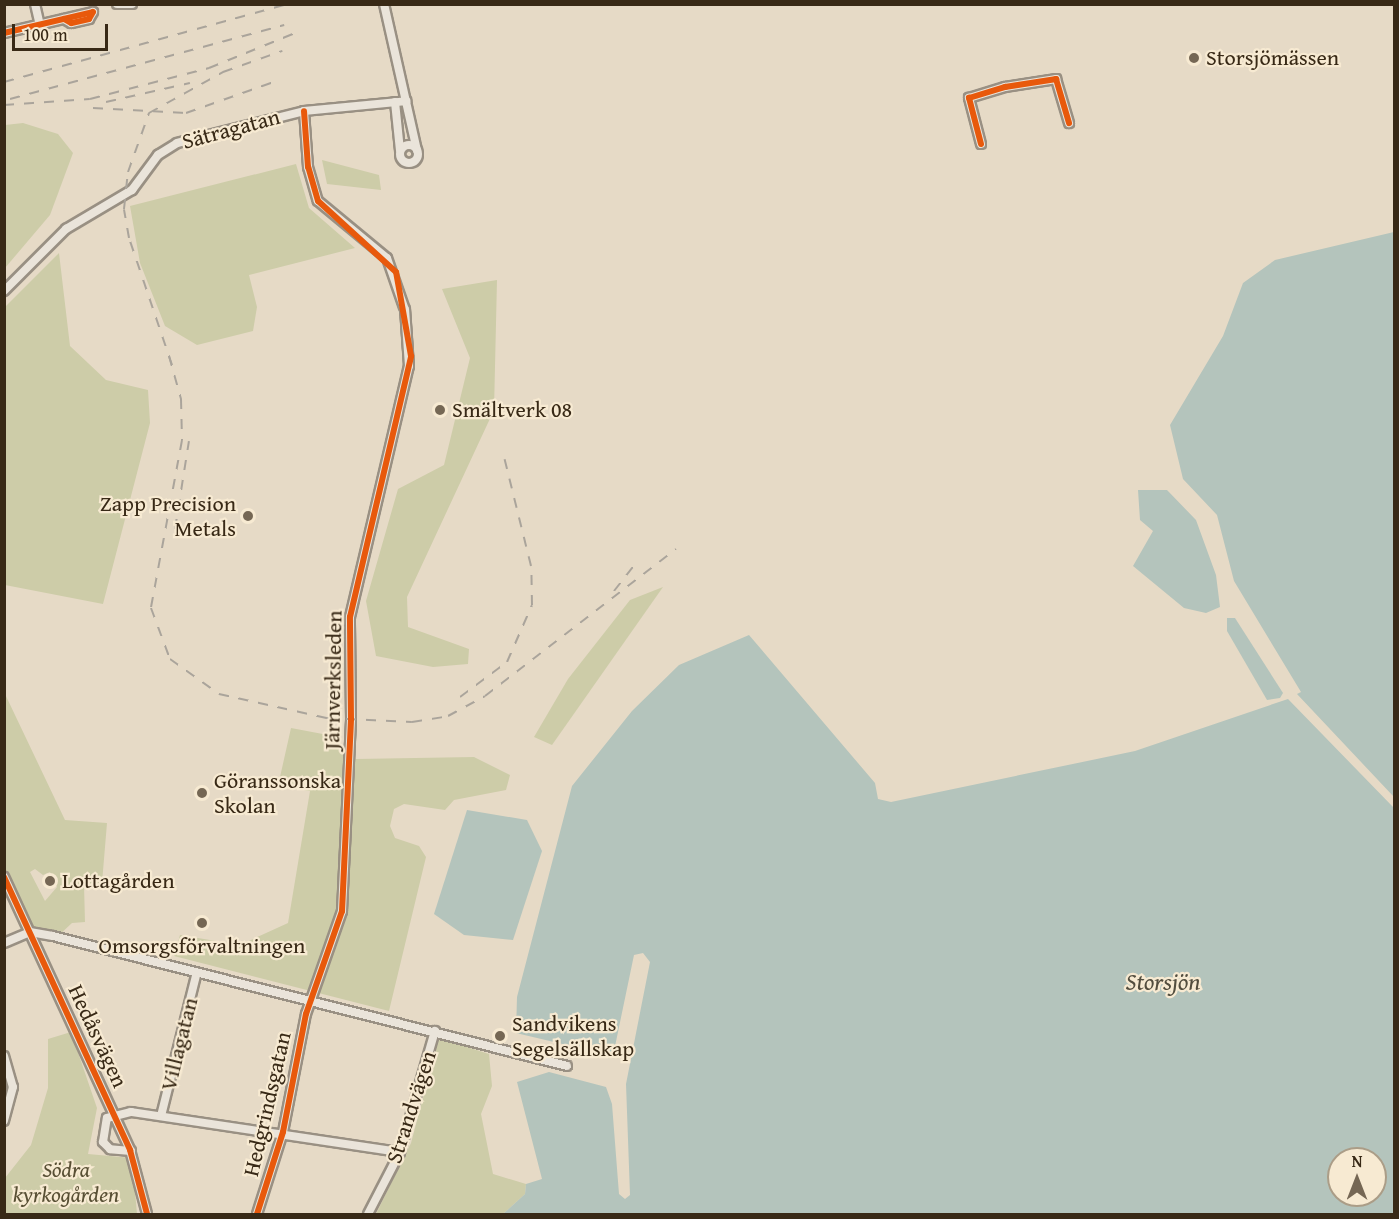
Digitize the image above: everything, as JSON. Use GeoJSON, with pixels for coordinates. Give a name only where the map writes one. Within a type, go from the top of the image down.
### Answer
{"type":"FeatureCollection","features":[{"type":"Feature","properties":{"kind":"street"},"geometry":{"type":"LineString","coordinates":[[35,4],[40,24]]}},
{"type":"Feature","properties":{"kind":"street"},"geometry":{"type":"LineString","coordinates":[[117,4],[132,4]]}},
{"type":"Feature","properties":{"kind":"street"},"geometry":{"type":"LineString","coordinates":[[384,4],[417,150],[410,163],[402,160],[395,102]]}},
{"type":"Feature","properties":{"kind":"street"},"geometry":{"type":"LineString","coordinates":[[4,33],[64,19]]}},
{"type":"Feature","properties":{"kind":"street"},"geometry":{"type":"LineString","coordinates":[[981,144],[969,98],[1005,87],[1056,79],[1069,123]]}},
{"type":"Feature","properties":{"kind":"street","name":"Sätragatan"},"geometry":{"type":"LineString","coordinates":[[4,291],[66,229],[134,189],[166,148],[189,137],[304,111],[407,101]]}},
{"type":"Feature","properties":{"kind":"street","name":"Järnverksleden"},"geometry":{"type":"LineString","coordinates":[[304,111],[308,166],[318,201],[387,258],[404,308],[410,366],[350,617],[345,886],[330,950],[310,1000]]}},
{"type":"Feature","properties":{"kind":"street"},"geometry":{"type":"LineString","coordinates":[[400,150],[408,144],[417,150]]}},
{"type":"Feature","properties":{"kind":"street","name":"Hedåsvägen"},"geometry":{"type":"LineString","coordinates":[[4,877],[115,1115],[130,1152],[147,1215]]}},
{"type":"Feature","properties":{"kind":"street"},"geometry":{"type":"LineString","coordinates":[[4,943],[30,932],[435,1031],[567,1066]]}},
{"type":"Feature","properties":{"kind":"street","name":"Villagatan"},"geometry":{"type":"LineString","coordinates":[[161,1116],[197,972]]}},
{"type":"Feature","properties":{"kind":"street","name":"Hedgrindsgatan"},"geometry":{"type":"LineString","coordinates":[[257,1215],[283,1132],[310,1000]]}},
{"type":"Feature","properties":{"kind":"street","name":"Strandvägen"},"geometry":{"type":"LineString","coordinates":[[368,1215],[400,1152],[435,1031]]}},
{"type":"Feature","properties":{"kind":"street"},"geometry":{"type":"LineString","coordinates":[[4,1056],[13,1092],[4,1121]]}},
{"type":"Feature","properties":{"kind":"street"},"geometry":{"type":"LineString","coordinates":[[130,1152],[110,1149],[103,1142],[107,1118],[115,1115],[161,1116],[283,1132],[400,1152]]}},
{"type":"Feature","properties":{"kind":"green space"},"geometry":{"type":"Polygon","coordinates":[[[23,123],[58,134],[73,153],[50,215],[5,268],[5,125],[23,123]]]}},
{"type":"Feature","properties":{"kind":"green space"},"geometry":{"type":"Polygon","coordinates":[[[322,160],[379,175],[381,190],[327,184],[322,160]]]}},
{"type":"Feature","properties":{"kind":"green space"},"geometry":{"type":"Polygon","coordinates":[[[296,164],[309,208],[355,248],[249,275],[257,307],[253,331],[197,345],[165,326],[140,263],[130,206],[296,164]]]}},
{"type":"Feature","properties":{"kind":"green space"},"geometry":{"type":"Polygon","coordinates":[[[59,253],[70,346],[106,380],[148,390],[150,423],[103,604],[5,585],[5,307],[59,253]]]}},
{"type":"Feature","properties":{"kind":"green space"},"geometry":{"type":"Polygon","coordinates":[[[497,280],[494,410],[407,597],[408,627],[469,649],[468,664],[433,667],[376,656],[366,601],[398,489],[444,465],[470,358],[442,289],[497,280]]]}},
{"type":"Feature","properties":{"kind":"green space"},"geometry":{"type":"Polygon","coordinates":[[[663,587],[552,745],[534,737],[568,679],[630,600],[663,587]]]}},
{"type":"Feature","properties":{"kind":"green space"},"geometry":{"type":"Polygon","coordinates":[[[5,694],[65,820],[107,823],[102,883],[84,885],[85,922],[72,923],[57,937],[30,932],[5,877],[5,694]],[[35,869],[30,872],[45,901],[57,887],[50,872],[43,875],[35,869]]]}},
{"type":"Feature","properties":{"kind":"green space"},"geometry":{"type":"Polygon","coordinates":[[[291,728],[328,735],[356,759],[474,757],[510,775],[506,790],[454,800],[445,810],[404,804],[394,809],[390,826],[395,838],[419,846],[426,857],[389,1011],[174,956],[180,935],[240,945],[288,923],[310,791],[278,786],[291,728]]]}},
{"type":"Feature","properties":{"kind":"green space","name":"Södra kyrkogården"},"geometry":{"type":"Polygon","coordinates":[[[71,1032],[97,1108],[88,1154],[132,1158],[137,1214],[5,1214],[5,1178],[31,1145],[48,1088],[48,1039],[71,1032]]]}},
{"type":"Feature","properties":{"kind":"green space"},"geometry":{"type":"Polygon","coordinates":[[[439,1038],[489,1054],[492,1086],[481,1114],[493,1174],[526,1184],[525,1194],[503,1214],[376,1214],[411,1143],[439,1038]]]}},
{"type":"Feature","properties":{"kind":"water"},"geometry":{"type":"Polygon","coordinates":[[[1394,232],[1394,797],[1297,694],[1301,692],[1234,581],[1217,515],[1183,479],[1170,425],[1223,336],[1243,283],[1275,260],[1394,232]]]}},
{"type":"Feature","properties":{"kind":"water"},"geometry":{"type":"Polygon","coordinates":[[[1138,490],[1167,490],[1196,520],[1216,575],[1220,607],[1206,613],[1184,608],[1133,566],[1153,531],[1140,520],[1138,490]]]}},
{"type":"Feature","properties":{"kind":"water"},"geometry":{"type":"Polygon","coordinates":[[[1227,618],[1235,618],[1283,693],[1280,698],[1267,700],[1227,631],[1227,618]]]}},
{"type":"Feature","properties":{"kind":"water","name":"Storsjön"},"geometry":{"type":"Polygon","coordinates":[[[749,635],[875,783],[878,799],[891,802],[1135,751],[1288,699],[1394,808],[1394,1214],[503,1214],[525,1194],[526,1184],[542,1179],[517,1082],[549,1072],[606,1087],[612,1104],[619,1194],[625,1199],[630,1195],[626,1084],[650,962],[643,953],[634,955],[613,1056],[516,1033],[517,997],[572,786],[632,711],[679,665],[749,635]]]}},
{"type":"Feature","properties":{"kind":"water"},"geometry":{"type":"Polygon","coordinates":[[[467,810],[527,820],[542,851],[513,940],[464,935],[434,914],[467,810]]]}},
{"type":"Feature","properties":{"kind":"railway"},"geometry":{"type":"LineString","coordinates":[[4,82],[288,4]]}},
{"type":"Feature","properties":{"kind":"railway"},"geometry":{"type":"LineString","coordinates":[[10,99],[284,25]]}},
{"type":"Feature","properties":{"kind":"railway"},"geometry":{"type":"LineString","coordinates":[[4,105],[90,99],[209,68],[295,33]]}},
{"type":"Feature","properties":{"kind":"railway"},"geometry":{"type":"LineString","coordinates":[[172,365],[129,238],[124,209],[128,172],[149,113],[223,72],[282,51]]}},
{"type":"Feature","properties":{"kind":"railway"},"geometry":{"type":"LineString","coordinates":[[93,108],[186,113],[279,80]]}},
{"type":"Feature","properties":{"kind":"railway"},"geometry":{"type":"LineString","coordinates":[[106,102],[190,83]]}},
{"type":"Feature","properties":{"kind":"railway"},"geometry":{"type":"LineString","coordinates":[[169,356],[181,399],[182,440],[151,608],[170,659],[219,694],[326,718],[412,722],[448,716],[485,696],[676,549]]}},
{"type":"Feature","properties":{"kind":"railway"},"geometry":{"type":"LineString","coordinates":[[175,529],[189,441]]}},
{"type":"Feature","properties":{"kind":"railway"},"geometry":{"type":"LineString","coordinates":[[460,697],[507,662],[532,605],[531,566],[504,457]]}},
{"type":"Feature","properties":{"kind":"railway"},"geometry":{"type":"LineString","coordinates":[[614,591],[638,560]]}},
{"type":"Feature","properties":{"kind":"cycle path"},"geometry":{"type":"LineString","coordinates":[[4,33],[93,12],[89,19],[71,23],[64,19]]}},
{"type":"Feature","properties":{"kind":"cycle path"},"geometry":{"type":"LineString","coordinates":[[981,144],[969,98],[1005,87],[1056,79],[1069,123]]}},
{"type":"Feature","properties":{"kind":"cycle path"},"geometry":{"type":"LineString","coordinates":[[257,1214],[283,1132],[306,1014],[342,911],[351,719],[350,617],[411,356],[396,272],[318,201],[308,167],[304,111]]}},
{"type":"Feature","properties":{"kind":"cycle path"},"geometry":{"type":"LineString","coordinates":[[4,877],[130,1150],[147,1214]]}},
{"type":"Feature","properties":{"kind":"place","name":"Storsjömässen"},"geometry":{"type":"Point","coordinates":[1194,58]}},
{"type":"Feature","properties":{"kind":"place","name":"Smältverk 08"},"geometry":{"type":"Point","coordinates":[440,410]}},
{"type":"Feature","properties":{"kind":"place","name":"Zapp Precision Metals"},"geometry":{"type":"Point","coordinates":[248,516]}},
{"type":"Feature","properties":{"kind":"place","name":"Göranssonska Skolan"},"geometry":{"type":"Point","coordinates":[202,793]}},
{"type":"Feature","properties":{"kind":"place","name":"Lottagården"},"geometry":{"type":"Point","coordinates":[50,881]}},
{"type":"Feature","properties":{"kind":"place","name":"Omsorgsförvaltningen"},"geometry":{"type":"Point","coordinates":[202,923]}},
{"type":"Feature","properties":{"kind":"place","name":"Sandvikens Segelsällskap"},"geometry":{"type":"Point","coordinates":[500,1036]}}]}
